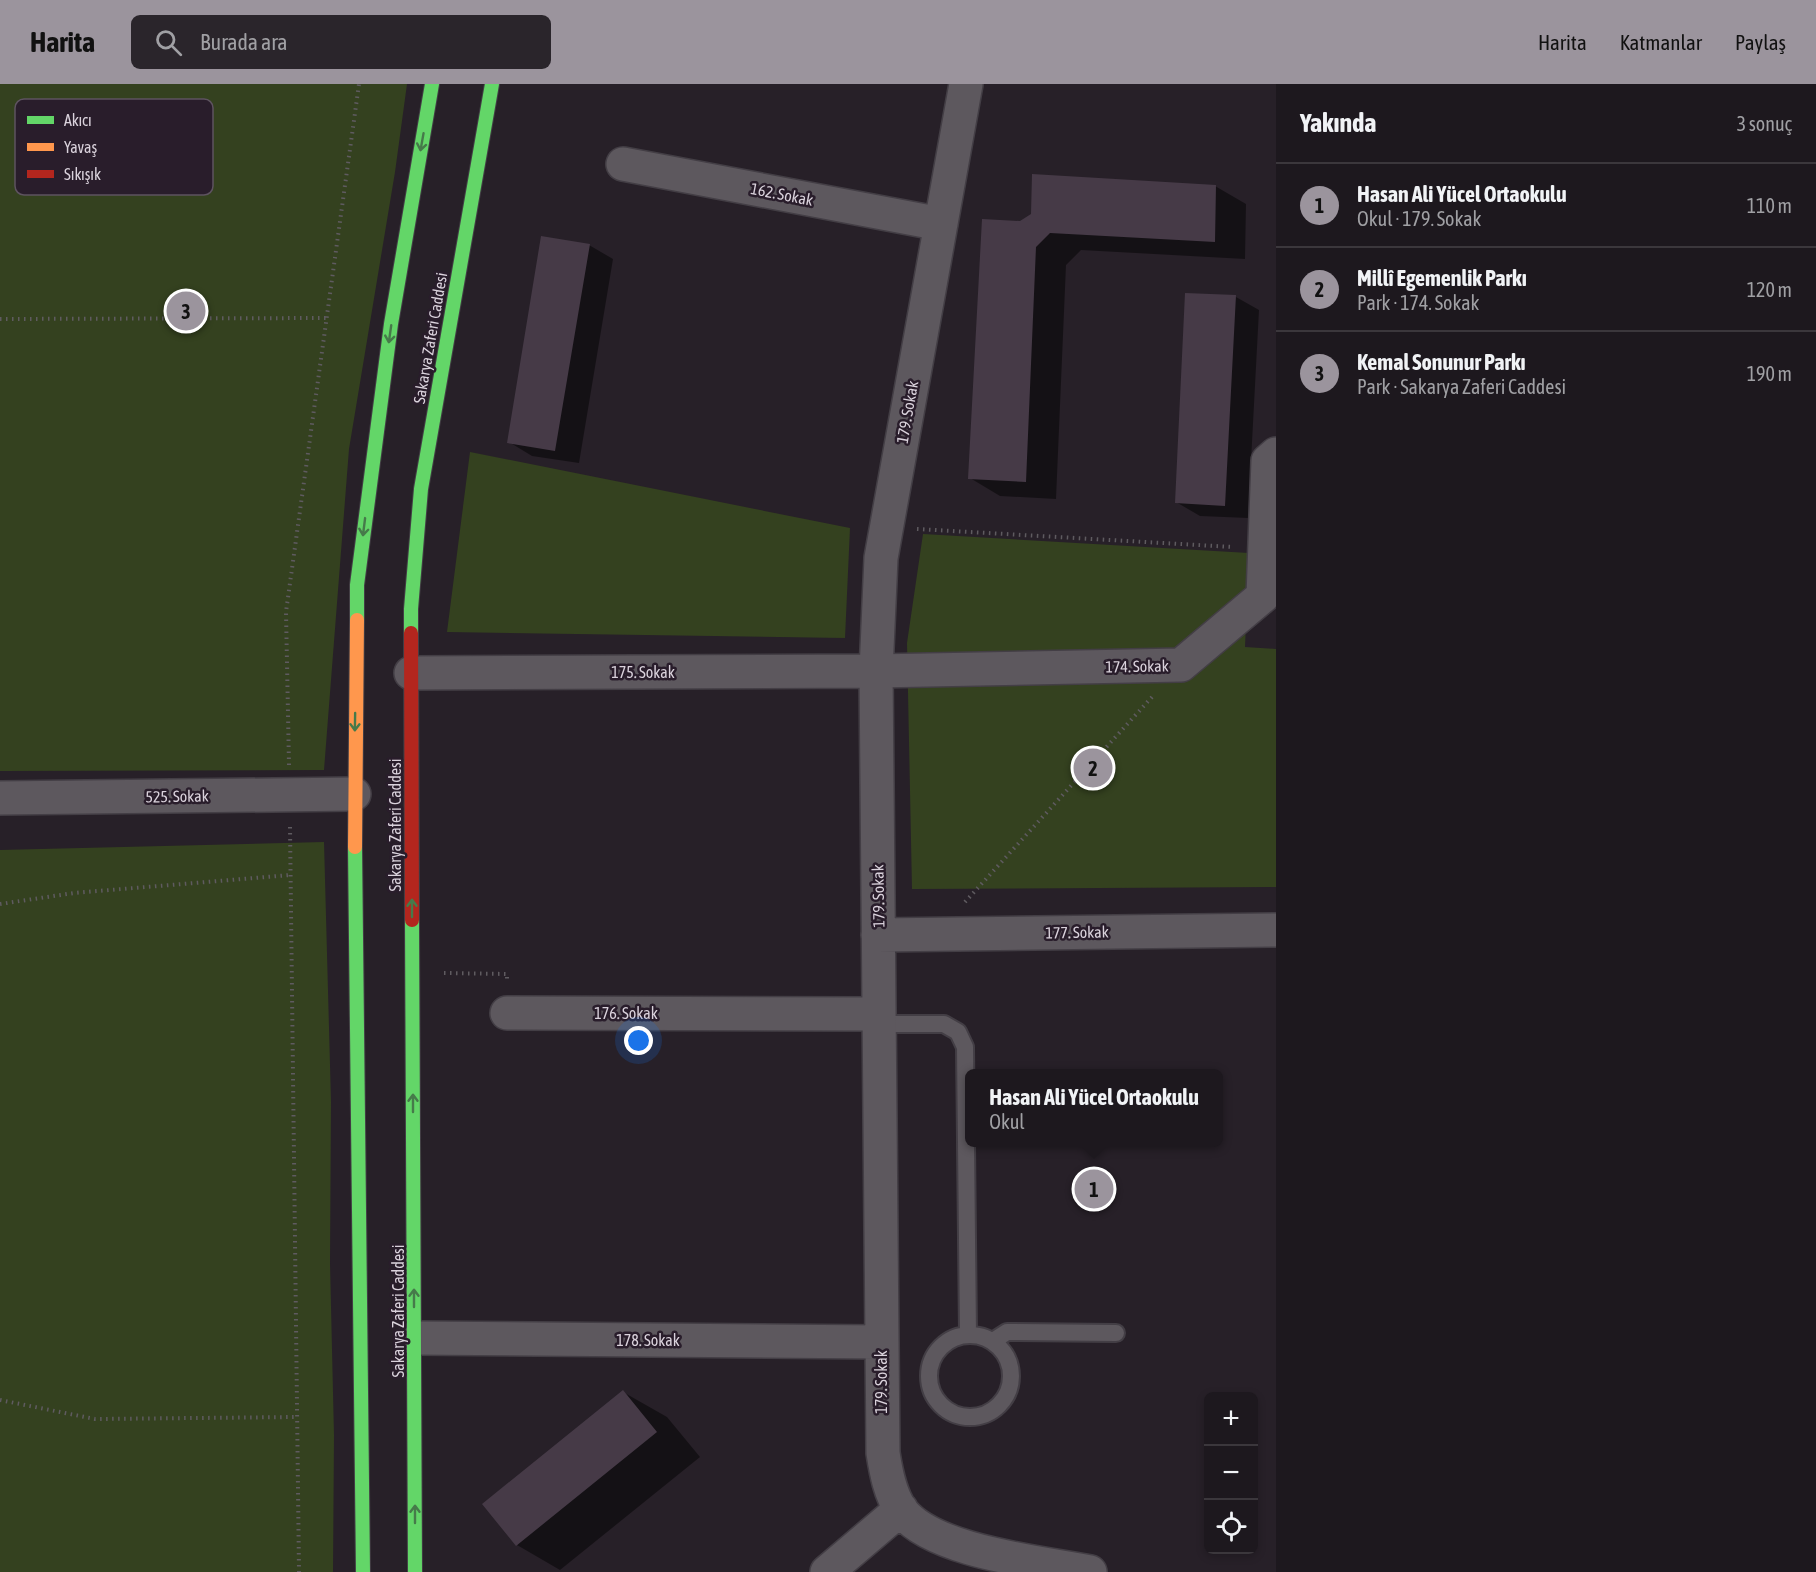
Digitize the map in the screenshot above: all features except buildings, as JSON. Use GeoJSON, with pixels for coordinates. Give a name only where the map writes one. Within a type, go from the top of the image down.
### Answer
{"type":"FeatureCollection","features":[{"type":"Feature","properties":{"kind":"main road"},"geometry":{"type":"LineString","coordinates":[[363,1572],[354,794],[357,585],[391,324],[432,84]]}},
{"type":"Feature","properties":{"kind":"main road","name":"Sakarya Zaferi Caddesi"},"geometry":{"type":"LineString","coordinates":[[415,1572],[411,609],[421,489],[492,84]]}},
{"type":"Feature","properties":{"kind":"street","name":"179. Sokak"},"geometry":{"type":"LineString","coordinates":[[966,84],[881,558],[876,671],[883,1453],[887,1475],[901,1509],[913,1522],[935,1536],[967,1548],[1086,1572]]}},
{"type":"Feature","properties":{"kind":"street","name":"162. Sokak"},"geometry":{"type":"LineString","coordinates":[[623,164],[940,224]]}},
{"type":"Feature","properties":{"kind":"street","name":"174. Sokak"},"geometry":{"type":"LineString","coordinates":[[876,671],[1181,665],[1263,596],[1268,460],[1276,454]]}},
{"type":"Feature","properties":{"kind":"street","name":"175. Sokak"},"geometry":{"type":"LineString","coordinates":[[411,673],[876,671]]}},
{"type":"Feature","properties":{"kind":"street","name":"525. Sokak"},"geometry":{"type":"LineString","coordinates":[[0,798],[354,794]]}},
{"type":"Feature","properties":{"kind":"street","name":"177. Sokak"},"geometry":{"type":"LineString","coordinates":[[878,935],[1276,930]]}},
{"type":"Feature","properties":{"kind":"street","name":"176. Sokak"},"geometry":{"type":"LineString","coordinates":[[507,1013],[878,1019]]}},
{"type":"Feature","properties":{"kind":"street","name":"178. Sokak"},"geometry":{"type":"LineString","coordinates":[[414,1338],[881,1342]]}},
{"type":"Feature","properties":{"kind":"street"},"geometry":{"type":"LineString","coordinates":[[827,1572],[901,1509]]}},
{"type":"Feature","properties":{"kind":"lane"},"geometry":{"type":"LineString","coordinates":[[878,1019],[944,1024],[958,1032],[965,1047],[965,1069]]}},
{"type":"Feature","properties":{"kind":"lane"},"geometry":{"type":"LineString","coordinates":[[966,1147],[968,1334]]}},
{"type":"Feature","properties":{"kind":"lane"},"geometry":{"type":"LineString","coordinates":[[993,1341],[1007,1332],[1116,1333]]}},
{"type":"Feature","properties":{"kind":"lane"},"geometry":{"type":"LineString","coordinates":[[968,1334],[993,1341],[1009,1361],[1011,1374],[1010,1387],[1005,1398],[983,1415],[970,1417],[956,1415],[944,1408],[935,1398],[928,1374],[937,1351],[951,1340],[968,1334]]}},
{"type":"Feature","properties":{"kind":"path"},"geometry":{"type":"LineString","coordinates":[[298,1572],[286,612],[359,84]]}},
{"type":"Feature","properties":{"kind":"path"},"geometry":{"type":"LineString","coordinates":[[0,319],[327,318]]}},
{"type":"Feature","properties":{"kind":"path"},"geometry":{"type":"LineString","coordinates":[[887,527],[1264,549]]}},
{"type":"Feature","properties":{"kind":"path"},"geometry":{"type":"LineString","coordinates":[[935,934],[1181,665]]}},
{"type":"Feature","properties":{"kind":"path"},"geometry":{"type":"LineString","coordinates":[[0,904],[74,893],[290,875]]}},
{"type":"Feature","properties":{"kind":"path"},"geometry":{"type":"LineString","coordinates":[[412,972],[507,974],[507,1013]]}},
{"type":"Feature","properties":{"kind":"path"},"geometry":{"type":"LineString","coordinates":[[0,1400],[95,1419],[297,1417]]}},
{"type":"Feature","properties":{"kind":"green space"},"geometry":{"type":"Polygon","coordinates":[[[0,84],[407,84],[395,172],[349,449],[324,770],[0,771],[0,84]]]}},
{"type":"Feature","properties":{"kind":"green space"},"geometry":{"type":"Polygon","coordinates":[[[470,452],[850,528],[845,638],[447,632],[470,452]]]}},
{"type":"Feature","properties":{"kind":"green space"},"geometry":{"type":"Polygon","coordinates":[[[923,534],[1249,553],[1245,647],[1276,649],[1276,887],[912,889],[907,643],[923,534]]]}},
{"type":"Feature","properties":{"kind":"green space"},"geometry":{"type":"Polygon","coordinates":[[[324,842],[331,1102],[333,1572],[0,1572],[0,850],[324,842]]]}},
{"type":"Feature","properties":{"kind":"traffic: fast"},"geometry":{"type":"LineString","coordinates":[[357,620],[357,585],[391,324],[432,84]]}},
{"type":"Feature","properties":{"kind":"traffic: fast"},"geometry":{"type":"LineString","coordinates":[[411,633],[421,489],[492,84]]}},
{"type":"Feature","properties":{"kind":"traffic: fast"},"geometry":{"type":"LineString","coordinates":[[355,847],[363,1572]]}},
{"type":"Feature","properties":{"kind":"traffic: fast"},"geometry":{"type":"LineString","coordinates":[[412,920],[415,1572]]}},
{"type":"Feature","properties":{"kind":"traffic: slow"},"geometry":{"type":"LineString","coordinates":[[355,847],[357,620]]}},
{"type":"Feature","properties":{"kind":"traffic: jam"},"geometry":{"type":"LineString","coordinates":[[411,633],[412,920]]}},
{"type":"Feature","properties":{"kind":"place","name":"Kemal Sonunur Parkı"},"geometry":{"type":"Point","coordinates":[186,311]}},
{"type":"Feature","properties":{"kind":"place","name":"Millî Egemenlik Parkı"},"geometry":{"type":"Point","coordinates":[1093,768]}},
{"type":"Feature","properties":{"kind":"place","name":"Hasan Ali Yücel Ortaokulu"},"geometry":{"type":"Point","coordinates":[1094,1189]}}]}
